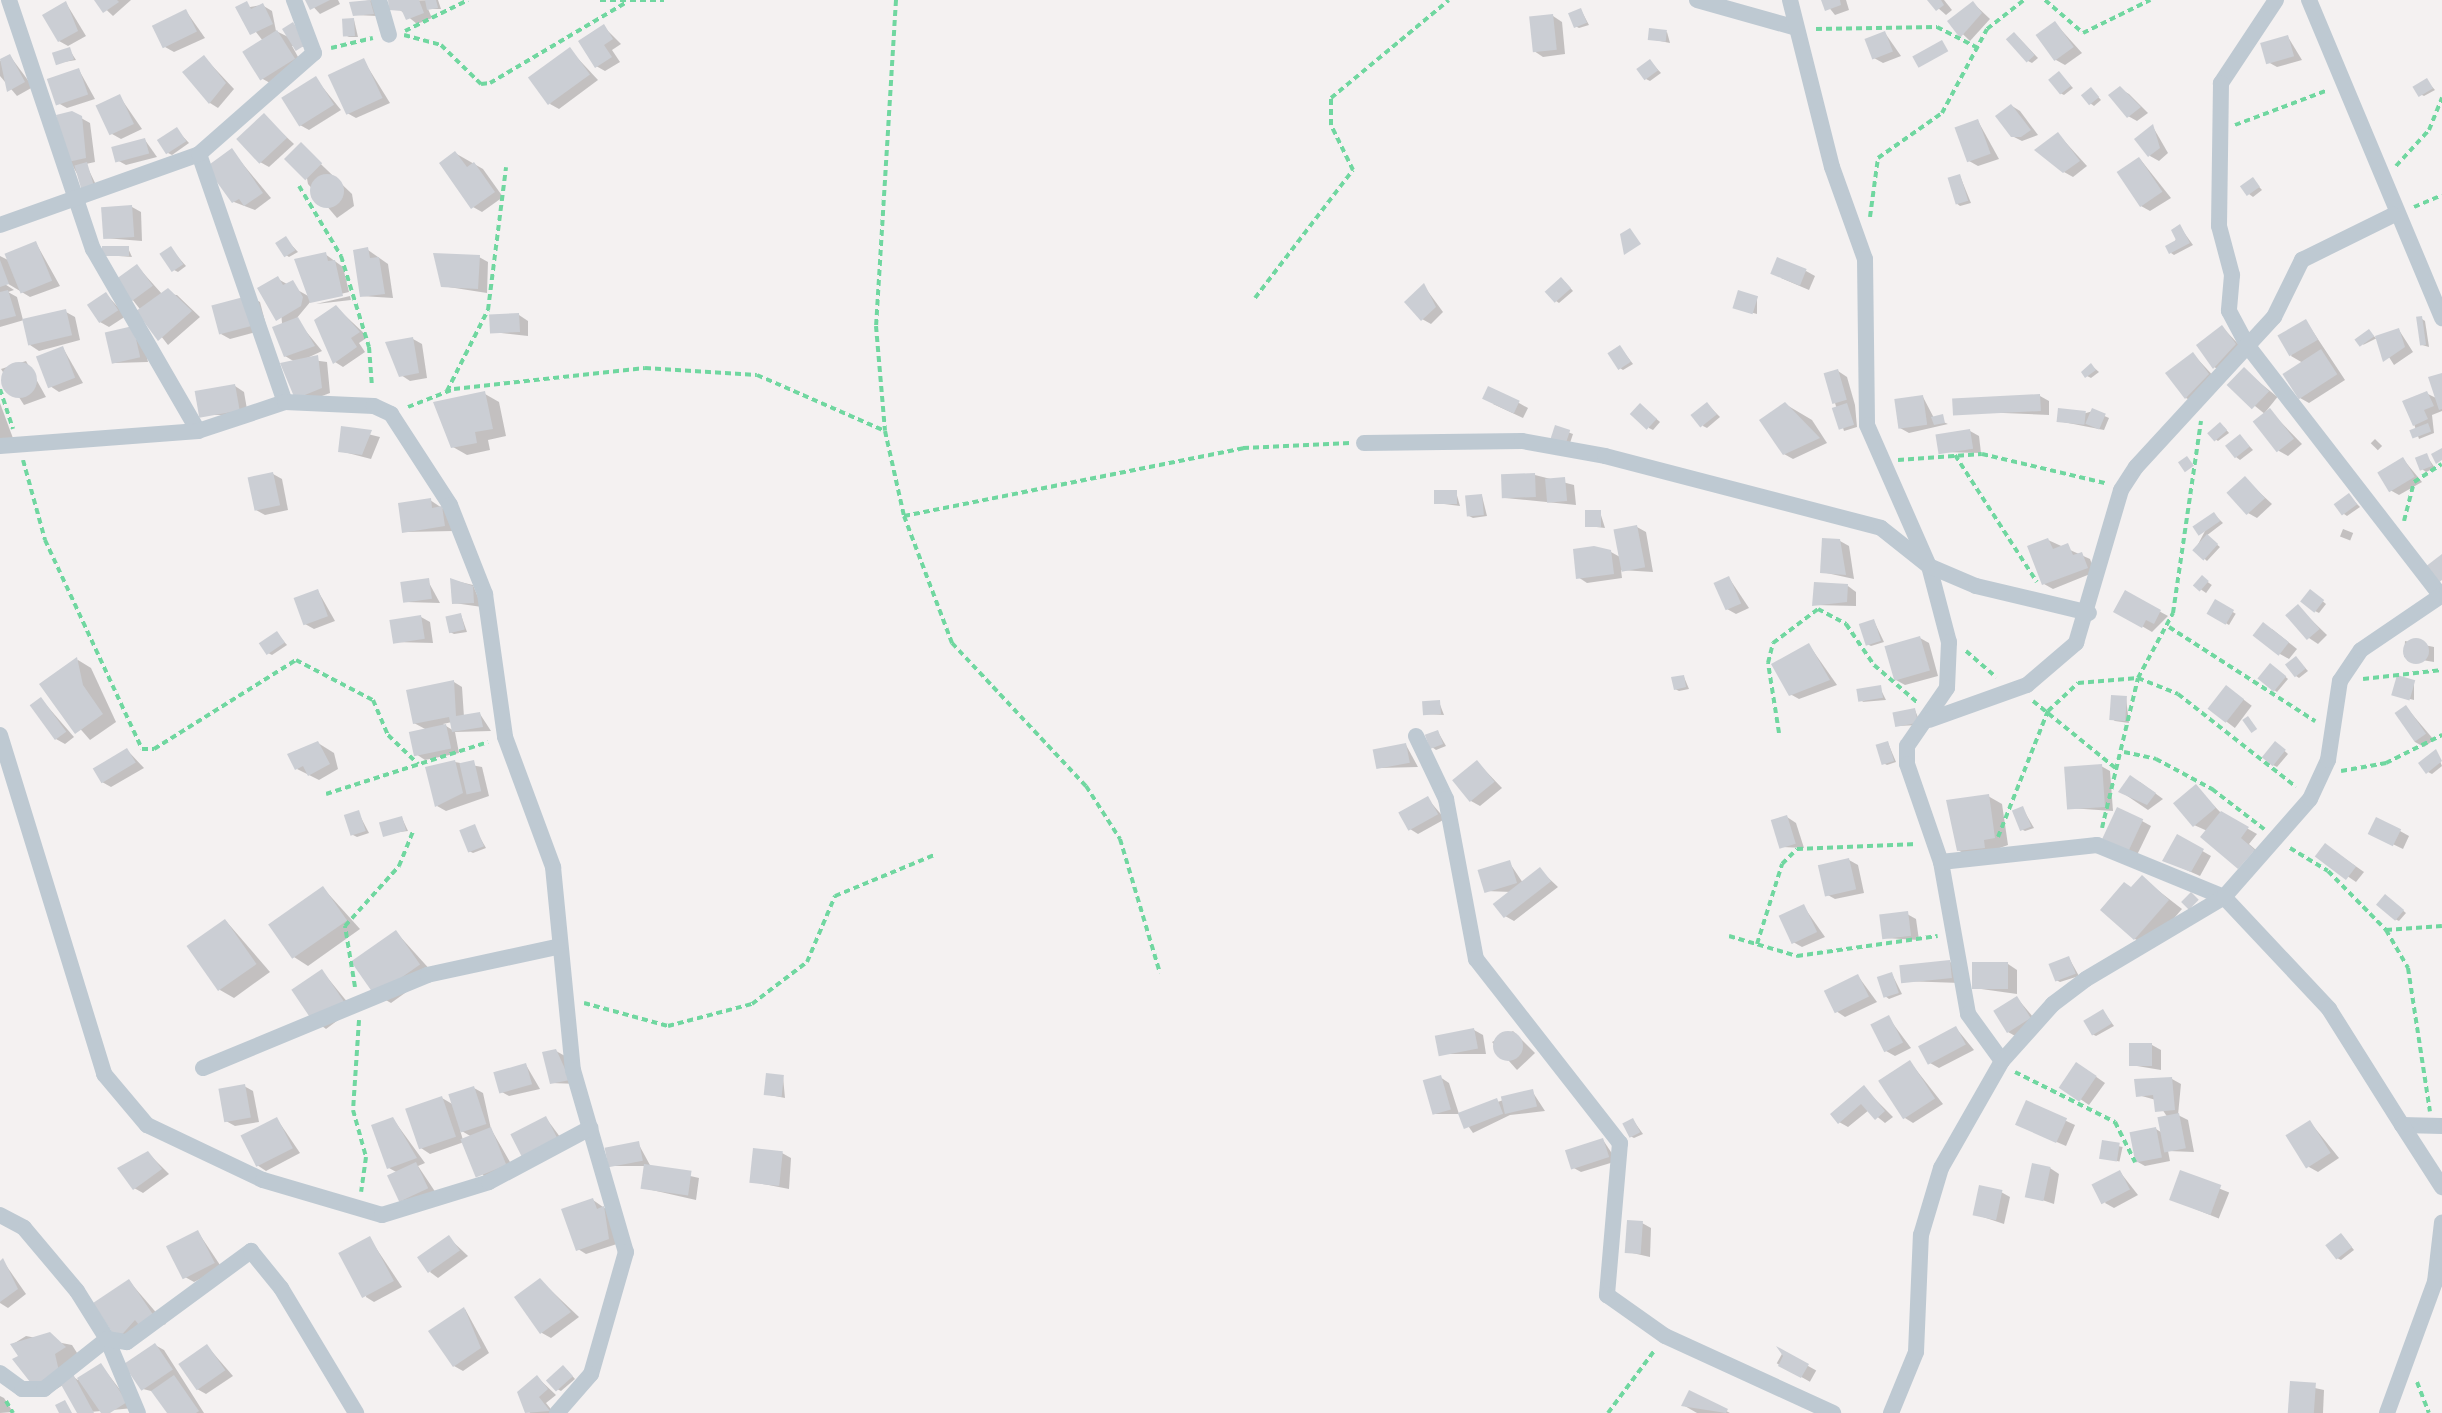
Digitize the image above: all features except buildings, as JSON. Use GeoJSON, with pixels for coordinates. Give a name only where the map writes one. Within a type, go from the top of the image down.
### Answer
{"type":"FeatureCollection","features":[{"type":"Feature","properties":{"kind":"street"},"geometry":{"type":"LineString","coordinates":[[9,0],[93,249],[198,431]]}},
{"type":"Feature","properties":{"kind":"street"},"geometry":{"type":"LineString","coordinates":[[0,225],[199,154],[314,53],[294,0]]}},
{"type":"Feature","properties":{"kind":"street"},"geometry":{"type":"LineString","coordinates":[[379,0],[393,34]]}},
{"type":"Feature","properties":{"kind":"street"},"geometry":{"type":"LineString","coordinates":[[1697,0],[1793,27]]}},
{"type":"Feature","properties":{"kind":"street"},"geometry":{"type":"LineString","coordinates":[[1790,0],[1793,27],[1865,259],[1867,425],[1878,463],[1929,566],[1947,633],[1947,688],[1905,754],[1938,854],[1968,1014],[2002,1061]]}},
{"type":"Feature","properties":{"kind":"street"},"geometry":{"type":"LineString","coordinates":[[1891,1413],[1916,1352],[1921,1235],[1937,1179],[2002,1061],[2064,996],[2224,897],[2310,799],[2323,774],[2340,681],[2383,629],[2441,595],[2247,345],[2229,311],[2219,130],[2224,73],[2276,0]]}},
{"type":"Feature","properties":{"kind":"street"},"geometry":{"type":"LineString","coordinates":[[2309,0],[2345,83],[2381,187],[2442,318]]}},
{"type":"Feature","properties":{"kind":"street"},"geometry":{"type":"LineString","coordinates":[[199,154],[285,402]]}},
{"type":"Feature","properties":{"kind":"street"},"geometry":{"type":"LineString","coordinates":[[1931,715],[2015,690],[2076,643],[2089,613],[2121,490],[2200,397],[2274,317],[2305,256],[2393,215]]}},
{"type":"Feature","properties":{"kind":"street"},"geometry":{"type":"LineString","coordinates":[[0,446],[198,431],[285,402],[374,406],[391,414],[450,505],[485,594],[505,737],[550,855],[563,998],[590,1128],[626,1252],[591,1374],[557,1413]]}},
{"type":"Feature","properties":{"kind":"street"},"geometry":{"type":"LineString","coordinates":[[1364,443],[1522,441],[1605,456],[1881,528],[1929,566],[2051,605],[2089,613]]}},
{"type":"Feature","properties":{"kind":"street"},"geometry":{"type":"LineString","coordinates":[[0,735],[104,1074],[123,1102],[147,1125],[230,1165],[357,1213],[382,1215],[437,1200],[590,1128]]}},
{"type":"Feature","properties":{"kind":"street"},"geometry":{"type":"LineString","coordinates":[[1416,736],[1446,799],[1476,959],[1620,1143],[1607,1295],[1665,1336],[1833,1413]]}},
{"type":"Feature","properties":{"kind":"street"},"geometry":{"type":"LineString","coordinates":[[1938,854],[1993,854],[2097,845],[2224,897],[2329,1009],[2442,1187]]}},
{"type":"Feature","properties":{"kind":"street"},"geometry":{"type":"LineString","coordinates":[[203,1068],[358,1010],[477,959],[557,947]]}},
{"type":"Feature","properties":{"kind":"street"},"geometry":{"type":"LineString","coordinates":[[2402,1125],[2438,1127]]}},
{"type":"Feature","properties":{"kind":"street"},"geometry":{"type":"LineString","coordinates":[[0,1215],[42,1247],[107,1339],[138,1413]]}},
{"type":"Feature","properties":{"kind":"street"},"geometry":{"type":"LineString","coordinates":[[2387,1413],[2435,1282],[2442,1222]]}},
{"type":"Feature","properties":{"kind":"street"},"geometry":{"type":"LineString","coordinates":[[0,1373],[22,1389],[44,1389],[107,1339],[127,1342],[251,1251],[281,1288],[356,1413]]}},
{"type":"Feature","properties":{"kind":"path"},"geometry":{"type":"LineString","coordinates":[[600,0],[664,0]]}},
{"type":"Feature","properties":{"kind":"path"},"geometry":{"type":"LineString","coordinates":[[896,0],[876,326],[885,431],[904,516],[952,643],[1086,786],[1113,826],[1160,973]]}},
{"type":"Feature","properties":{"kind":"path"},"geometry":{"type":"LineString","coordinates":[[1255,298],[1353,170],[1331,125],[1331,98],[1449,0]]}},
{"type":"Feature","properties":{"kind":"path"},"geometry":{"type":"LineString","coordinates":[[1870,222],[1878,158],[1942,113],[1987,29],[2024,0]]}},
{"type":"Feature","properties":{"kind":"path"},"geometry":{"type":"LineString","coordinates":[[2045,0],[2083,33],[2150,0]]}},
{"type":"Feature","properties":{"kind":"path"},"geometry":{"type":"LineString","coordinates":[[393,34],[441,45],[481,84],[490,83],[627,2]]}},
{"type":"Feature","properties":{"kind":"path"},"geometry":{"type":"LineString","coordinates":[[1793,27],[1861,33],[1885,22],[1937,27],[1978,48]]}},
{"type":"Feature","properties":{"kind":"path"},"geometry":{"type":"LineString","coordinates":[[2219,130],[2345,83]]}},
{"type":"Feature","properties":{"kind":"path"},"geometry":{"type":"LineString","coordinates":[[2381,187],[2429,130],[2442,97]]}},
{"type":"Feature","properties":{"kind":"path"},"geometry":{"type":"LineString","coordinates":[[447,391],[488,310],[506,167]]}},
{"type":"Feature","properties":{"kind":"path"},"geometry":{"type":"LineString","coordinates":[[299,186],[341,256],[369,347],[374,406]]}},
{"type":"Feature","properties":{"kind":"path"},"geometry":{"type":"LineString","coordinates":[[2393,215],[2442,195]]}},
{"type":"Feature","properties":{"kind":"path"},"geometry":{"type":"LineString","coordinates":[[391,414],[447,391],[645,368],[757,375],[885,431]]}},
{"type":"Feature","properties":{"kind":"path"},"geometry":{"type":"LineString","coordinates":[[0,389],[45,540],[142,749],[154,749],[296,660],[373,700],[392,741],[418,764]]}},
{"type":"Feature","properties":{"kind":"path"},"geometry":{"type":"LineString","coordinates":[[2097,845],[2124,752],[2138,678],[2169,627],[2201,451],[2200,397]]}},
{"type":"Feature","properties":{"kind":"path"},"geometry":{"type":"LineString","coordinates":[[904,516],[1243,448],[1364,443]]}},
{"type":"Feature","properties":{"kind":"path"},"geometry":{"type":"LineString","coordinates":[[1954,454],[2051,605]]}},
{"type":"Feature","properties":{"kind":"path"},"geometry":{"type":"LineString","coordinates":[[1878,463],[1954,454],[2032,462],[2121,490]]}},
{"type":"Feature","properties":{"kind":"path"},"geometry":{"type":"LineString","coordinates":[[2401,544],[2414,482],[2442,464]]}},
{"type":"Feature","properties":{"kind":"path"},"geometry":{"type":"LineString","coordinates":[[1779,733],[1768,663],[1773,643],[1818,609],[1846,624],[1884,676],[1931,715]]}},
{"type":"Feature","properties":{"kind":"path"},"geometry":{"type":"LineString","coordinates":[[2169,627],[2331,731]]}},
{"type":"Feature","properties":{"kind":"path"},"geometry":{"type":"LineString","coordinates":[[1947,633],[2118,770]]}},
{"type":"Feature","properties":{"kind":"path"},"geometry":{"type":"LineString","coordinates":[[2340,681],[2442,670]]}},
{"type":"Feature","properties":{"kind":"path"},"geometry":{"type":"LineString","coordinates":[[1993,854],[2048,711],[2078,683],[2138,678],[2178,694],[2310,799]]}},
{"type":"Feature","properties":{"kind":"path"},"geometry":{"type":"LineString","coordinates":[[2323,774],[2386,763],[2442,735]]}},
{"type":"Feature","properties":{"kind":"path"},"geometry":{"type":"LineString","coordinates":[[326,794],[505,737]]}},
{"type":"Feature","properties":{"kind":"path"},"geometry":{"type":"LineString","coordinates":[[2124,752],[2156,759],[2212,789],[2276,839],[2328,871],[2386,930],[2408,968],[2438,1127]]}},
{"type":"Feature","properties":{"kind":"path"},"geometry":{"type":"LineString","coordinates":[[357,1213],[366,1157],[353,1110],[358,1010],[345,926],[399,866],[413,831]]}},
{"type":"Feature","properties":{"kind":"path"},"geometry":{"type":"LineString","coordinates":[[1757,944],[1782,864],[1797,849],[1938,854]]}},
{"type":"Feature","properties":{"kind":"path"},"geometry":{"type":"LineString","coordinates":[[563,998],[668,1026],[752,1004],[807,962],[835,896],[934,855]]}},
{"type":"Feature","properties":{"kind":"path"},"geometry":{"type":"LineString","coordinates":[[2386,930],[2442,926]]}},
{"type":"Feature","properties":{"kind":"path"},"geometry":{"type":"LineString","coordinates":[[1729,936],[1808,956],[1953,933]]}},
{"type":"Feature","properties":{"kind":"path"},"geometry":{"type":"LineString","coordinates":[[2002,1061],[2022,1079],[2115,1122],[2135,1162]]}},
{"type":"Feature","properties":{"kind":"path"},"geometry":{"type":"LineString","coordinates":[[1608,1413],[1665,1336]]}}]}
